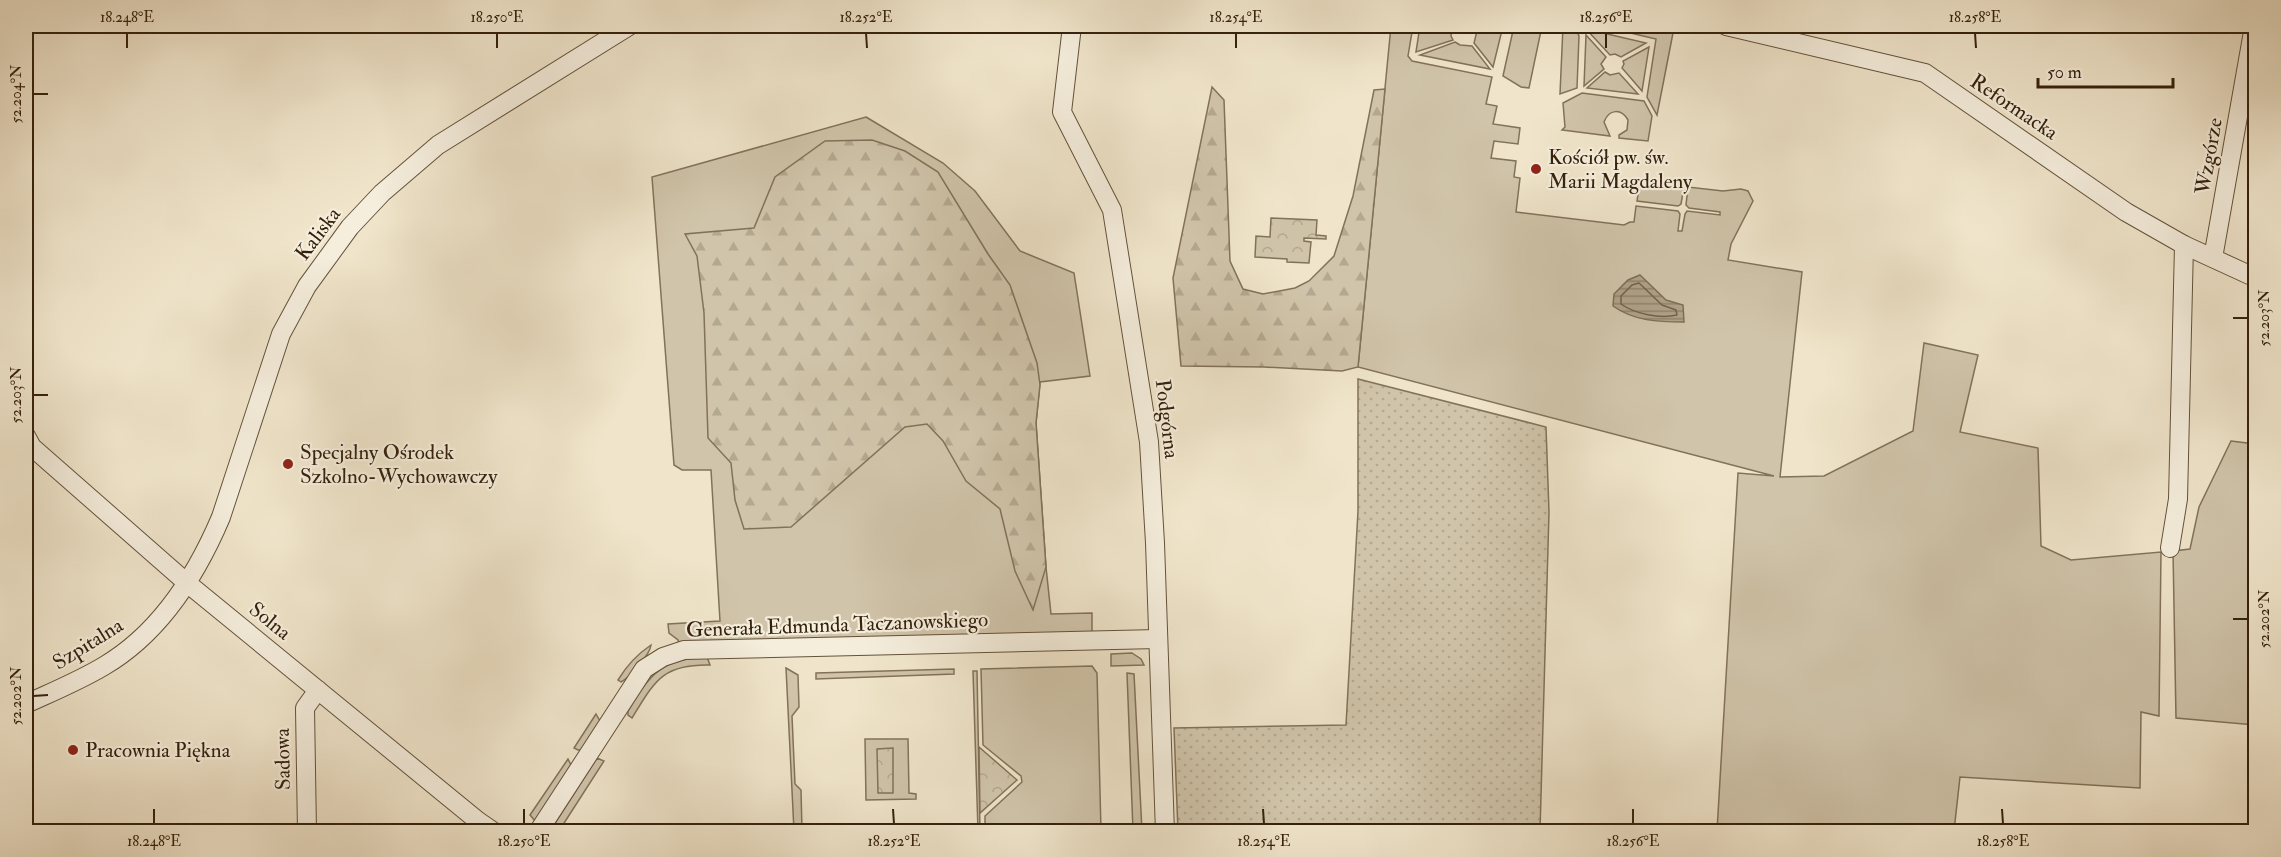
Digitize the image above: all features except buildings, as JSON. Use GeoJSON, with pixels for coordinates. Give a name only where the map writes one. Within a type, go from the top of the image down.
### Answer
{"type":"FeatureCollection","features":[{"type":"Feature","properties":{"kind":"street","name":"Kaliska"},"geometry":{"type":"LineString","coordinates":[[187,583],[211,542],[221,517],[281,334],[307,286],[350,227],[396,180],[438,145],[629,26]]}},
{"type":"Feature","properties":{"kind":"street","name":"Podgórna"},"geometry":{"type":"LineString","coordinates":[[1072,26],[1062,112],[1112,210],[1149,442],[1155,543],[1165,831]]}},
{"type":"Feature","properties":{"kind":"street","name":"Reformacka"},"geometry":{"type":"LineString","coordinates":[[1726,26],[1925,73],[2126,212],[2184,245],[2256,278]]}},
{"type":"Feature","properties":{"kind":"street","name":"Wzgórze"},"geometry":{"type":"LineString","coordinates":[[2213,258],[2254,26]]}},
{"type":"Feature","properties":{"kind":"street"},"geometry":{"type":"LineString","coordinates":[[2170,549],[2178,500],[2184,245]]}},
{"type":"Feature","properties":{"kind":"street","name":"Solna"},"geometry":{"type":"LineString","coordinates":[[26,436],[32,447],[187,583],[478,821],[494,831]]}},
{"type":"Feature","properties":{"kind":"street","name":"Szpitalna"},"geometry":{"type":"LineString","coordinates":[[26,704],[89,674],[133,646],[152,628],[187,583]]}},
{"type":"Feature","properties":{"kind":"street","name":"Generała Edmunda Taczanowskiego"},"geometry":{"type":"LineString","coordinates":[[538,831],[644,669],[663,657],[684,650],[1158,639]]}},
{"type":"Feature","properties":{"kind":"street","name":"Sadowa"},"geometry":{"type":"LineString","coordinates":[[307,831],[304,708],[318,690]]}},
{"type":"Feature","properties":{"kind":"green space"},"geometry":{"type":"Polygon","coordinates":[[[1391,26],[1413,26],[1408,56],[1412,61],[1492,77],[1486,104],[1497,106],[1493,124],[1520,128],[1518,144],[1494,141],[1491,158],[1516,161],[1514,177],[1520,178],[1516,212],[1624,225],[1634,222],[1636,206],[1678,211],[1680,214],[1678,231],[1682,231],[1687,211],[1720,215],[1720,212],[1689,208],[1686,205],[1688,187],[1748,191],[1753,201],[1731,244],[1728,260],[1802,272],[1780,477],[1824,476],[1913,431],[1924,343],[1978,355],[1960,432],[2038,448],[2041,546],[2071,560],[2161,552],[2159,716],[2141,712],[2140,788],[1960,777],[1954,831],[1717,831],[1738,473],[1774,476],[1358,367],[1391,26]]]}},
{"type":"Feature","properties":{"kind":"green space"},"geometry":{"type":"Polygon","coordinates":[[[1420,26],[1455,26],[1452,28],[1453,40],[1416,52],[1420,26]]]}},
{"type":"Feature","properties":{"kind":"green space"},"geometry":{"type":"Polygon","coordinates":[[[1503,26],[1493,67],[1474,43],[1477,31],[1475,28],[1503,26]]]}},
{"type":"Feature","properties":{"kind":"green space"},"geometry":{"type":"Polygon","coordinates":[[[1514,26],[1542,26],[1529,88],[1521,87],[1503,76],[1514,26]]]}},
{"type":"Feature","properties":{"kind":"green space"},"geometry":{"type":"Polygon","coordinates":[[[1563,26],[1575,27],[1579,36],[1577,88],[1560,94],[1563,26]]]}},
{"type":"Feature","properties":{"kind":"green space"},"geometry":{"type":"Polygon","coordinates":[[[1601,26],[1649,26],[1673,33],[1657,115],[1647,97],[1656,39],[1601,26]]]}},
{"type":"Feature","properties":{"kind":"green space"},"geometry":{"type":"Polygon","coordinates":[[[1586,29],[1646,43],[1621,57],[1615,54],[1610,55],[1586,29]]]}},
{"type":"Feature","properties":{"kind":"green space"},"geometry":{"type":"Polygon","coordinates":[[[1586,35],[1606,57],[1601,64],[1604,69],[1584,86],[1586,35]]]}},
{"type":"Feature","properties":{"kind":"green space"},"geometry":{"type":"Polygon","coordinates":[[[1455,42],[1472,46],[1490,69],[1420,55],[1455,42]]]}},
{"type":"Feature","properties":{"kind":"green space"},"geometry":{"type":"Polygon","coordinates":[[[1649,47],[1642,91],[1622,68],[1623,61],[1649,47]]]}},
{"type":"Feature","properties":{"kind":"green space"},"geometry":{"type":"Polygon","coordinates":[[[1605,72],[1610,75],[1619,73],[1638,94],[1587,88],[1605,72]]]}},
{"type":"Feature","properties":{"kind":"green space"},"geometry":{"type":"Polygon","coordinates":[[[1212,87],[1224,100],[1230,261],[1243,289],[1263,294],[1295,288],[1309,281],[1334,256],[1353,196],[1374,90],[1385,89],[1358,367],[1342,371],[1181,366],[1173,278],[1212,87]]]}},
{"type":"Feature","properties":{"kind":"green space"},"geometry":{"type":"Polygon","coordinates":[[[1582,93],[1644,101],[1652,116],[1648,141],[1619,138],[1619,135],[1627,130],[1628,120],[1619,112],[1612,112],[1604,122],[1610,136],[1562,130],[1565,127],[1563,103],[1582,93]]]}},
{"type":"Feature","properties":{"kind":"green space"},"geometry":{"type":"Polygon","coordinates":[[[866,117],[943,163],[975,191],[1020,251],[1074,273],[1090,376],[1040,382],[1036,423],[1051,614],[1092,613],[1092,633],[679,644],[678,640],[669,633],[668,624],[720,621],[711,470],[682,470],[674,465],[652,177],[866,117]]]}},
{"type":"Feature","properties":{"kind":"green space"},"geometry":{"type":"Polygon","coordinates":[[[872,140],[905,151],[938,172],[988,254],[1010,285],[1037,363],[1040,385],[1036,423],[1046,567],[1033,610],[1015,571],[1000,509],[966,481],[943,441],[927,424],[905,427],[791,527],[744,529],[735,500],[731,463],[708,438],[704,313],[697,256],[685,234],[754,228],[775,177],[825,141],[872,140]]]}},
{"type":"Feature","properties":{"kind":"green space"},"geometry":{"type":"Polygon","coordinates":[[[1640,181],[1684,187],[1681,204],[1678,206],[1637,201],[1640,181]]]}},
{"type":"Feature","properties":{"kind":"green space"},"geometry":{"type":"Polygon","coordinates":[[[1271,218],[1317,220],[1316,235],[1326,236],[1326,239],[1304,238],[1304,241],[1311,242],[1309,263],[1255,257],[1256,236],[1270,237],[1271,218]]]}},
{"type":"Feature","properties":{"kind":"green space"},"geometry":{"type":"Polygon","coordinates":[[[1358,379],[1546,427],[1549,512],[1540,831],[1178,831],[1174,728],[1346,725],[1358,511],[1358,379]]]}},
{"type":"Feature","properties":{"kind":"green space"},"geometry":{"type":"Polygon","coordinates":[[[2231,441],[2255,444],[2255,725],[2176,718],[2173,551],[2190,549],[2199,507],[2231,441]]]}},
{"type":"Feature","properties":{"kind":"green space"},"geometry":{"type":"Polygon","coordinates":[[[651,645],[634,671],[625,680],[621,682],[618,680],[632,661],[651,645]]]}},
{"type":"Feature","properties":{"kind":"green space"},"geometry":{"type":"Polygon","coordinates":[[[1132,653],[1141,659],[1144,665],[1111,666],[1111,654],[1132,653]]]}},
{"type":"Feature","properties":{"kind":"green space"},"geometry":{"type":"Polygon","coordinates":[[[707,657],[710,665],[681,668],[662,677],[647,694],[632,718],[628,715],[628,711],[643,687],[659,671],[678,661],[707,657]]]}},
{"type":"Feature","properties":{"kind":"green space"},"geometry":{"type":"Polygon","coordinates":[[[1092,666],[1097,673],[1101,831],[985,831],[985,816],[1022,782],[1021,776],[983,745],[981,669],[1092,666]]]}},
{"type":"Feature","properties":{"kind":"green space"},"geometry":{"type":"Polygon","coordinates":[[[786,668],[798,675],[799,707],[792,716],[795,784],[801,790],[802,831],[794,831],[786,668]]]}},
{"type":"Feature","properties":{"kind":"green space"},"geometry":{"type":"Polygon","coordinates":[[[954,669],[954,674],[816,679],[816,673],[954,669]]]}},
{"type":"Feature","properties":{"kind":"green space"},"geometry":{"type":"Polygon","coordinates":[[[973,671],[977,671],[980,832],[978,831],[973,671]]]}},
{"type":"Feature","properties":{"kind":"green space"},"geometry":{"type":"Polygon","coordinates":[[[1127,673],[1134,674],[1142,831],[1133,831],[1127,673]]]}},
{"type":"Feature","properties":{"kind":"green space"},"geometry":{"type":"Polygon","coordinates":[[[596,714],[600,721],[581,750],[574,748],[596,714]]]}},
{"type":"Feature","properties":{"kind":"green space"},"geometry":{"type":"Polygon","coordinates":[[[865,739],[908,739],[909,793],[916,794],[916,799],[866,800],[865,739]]]}},
{"type":"Feature","properties":{"kind":"green space"},"geometry":{"type":"Polygon","coordinates":[[[979,747],[1017,780],[980,813],[979,747]]]}},
{"type":"Feature","properties":{"kind":"green space"},"geometry":{"type":"Polygon","coordinates":[[[893,748],[893,793],[878,793],[877,749],[893,748]]]}},
{"type":"Feature","properties":{"kind":"green space"},"geometry":{"type":"Polygon","coordinates":[[[597,758],[604,761],[559,831],[550,831],[597,758]]]}},
{"type":"Feature","properties":{"kind":"green space"},"geometry":{"type":"Polygon","coordinates":[[[568,759],[571,765],[536,822],[530,815],[568,759]]]}},
{"type":"Feature","properties":{"kind":"water"},"geometry":{"type":"Polygon","coordinates":[[[1640,275],[1666,300],[1683,305],[1684,322],[1638,318],[1613,306],[1614,294],[1628,280],[1640,275]]]}},
{"type":"Feature","properties":{"kind":"place","name":"Kościół pw. św. Marii Magdaleny"},"geometry":{"type":"Point","coordinates":[1536,169]}},
{"type":"Feature","properties":{"kind":"place","name":"Specjalny Ośrodek Szkolno-Wychowawczy"},"geometry":{"type":"Point","coordinates":[288,464]}},
{"type":"Feature","properties":{"kind":"place","name":"Pracownia Piękna"},"geometry":{"type":"Point","coordinates":[73,750]}}]}
